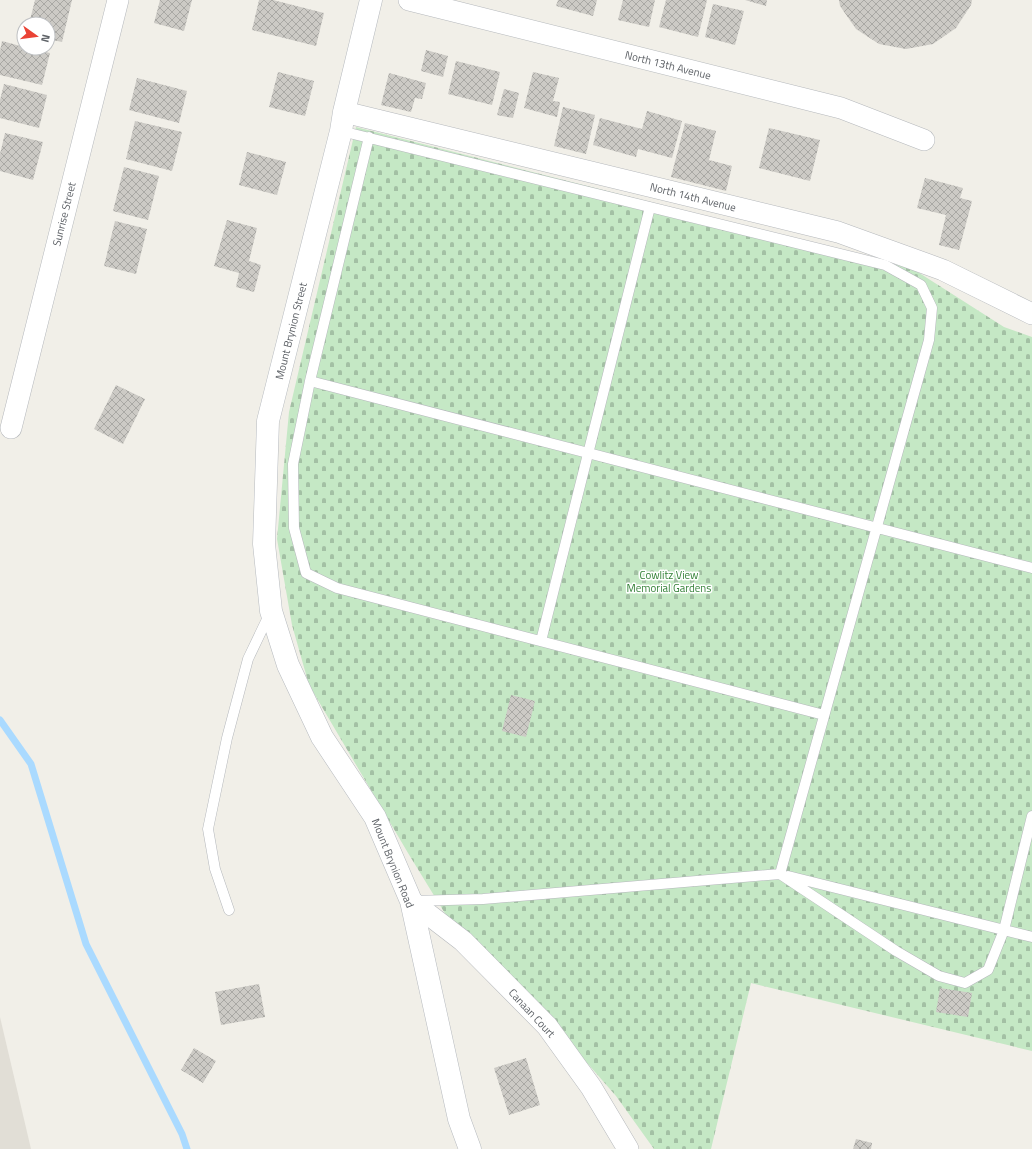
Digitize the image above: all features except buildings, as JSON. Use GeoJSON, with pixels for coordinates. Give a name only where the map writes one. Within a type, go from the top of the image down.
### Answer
{"type":"FeatureCollection","features":[{"type":"Feature","properties":{"kind":"street","name":"Sunrise Street"},"geometry":{"type":"LineString","coordinates":[[11,428],[118,0]]}},
{"type":"Feature","properties":{"kind":"street","name":"Mount Brynion Street"},"geometry":{"type":"LineString","coordinates":[[288,665],[271,611],[264,544],[268,421],[371,0]]}},
{"type":"Feature","properties":{"kind":"street","name":"North 13th Avenue"},"geometry":{"type":"LineString","coordinates":[[409,0],[841,108],[924,140]]}},
{"type":"Feature","properties":{"kind":"street","name":"North 14th Avenue"},"geometry":{"type":"LineString","coordinates":[[342,122],[838,232],[943,270],[1032,314]]}},
{"type":"Feature","properties":{"kind":"street","name":"Mount Brynion Road"},"geometry":{"type":"LineString","coordinates":[[288,665],[322,737],[375,817],[410,901],[460,1119],[470,1149]]}},
{"type":"Feature","properties":{"kind":"street","name":"Canaan Court"},"geometry":{"type":"LineString","coordinates":[[410,901],[463,941],[547,1026],[591,1087],[628,1149]]}},
{"type":"Feature","properties":{"kind":"lane"},"geometry":{"type":"LineString","coordinates":[[342,122],[369,137],[885,265],[921,285],[932,308],[929,340],[780,874]]}},
{"type":"Feature","properties":{"kind":"lane"},"geometry":{"type":"LineString","coordinates":[[369,137],[310,381],[293,464],[294,528],[306,573],[337,588],[824,715]]}},
{"type":"Feature","properties":{"kind":"lane"},"geometry":{"type":"LineString","coordinates":[[541,641],[650,207]]}},
{"type":"Feature","properties":{"kind":"lane"},"geometry":{"type":"LineString","coordinates":[[310,381],[1032,568]]}},
{"type":"Feature","properties":{"kind":"lane"},"geometry":{"type":"LineString","coordinates":[[229,910],[215,869],[208,829],[226,738],[248,659],[271,611]]}},
{"type":"Feature","properties":{"kind":"lane"},"geometry":{"type":"LineString","coordinates":[[780,874],[896,952],[939,976],[965,983],[988,970],[1004,930],[1032,816]]}},
{"type":"Feature","properties":{"kind":"lane"},"geometry":{"type":"LineString","coordinates":[[410,901],[483,899],[780,874],[1032,938]]}},
{"type":"Feature","properties":{"kind":"shaded area"},"geometry":{"type":"Polygon","coordinates":[[[0,1017],[31,1149],[0,1149],[0,1017]]]}},
{"type":"Feature","properties":{"kind":"green space","name":"Cowlitz View Memorial Gardens"},"geometry":{"type":"Polygon","coordinates":[[[356,127],[913,269],[1004,327],[1032,337],[1032,1051],[751,983],[711,1149],[654,1149],[616,1096],[539,1008],[449,920],[309,685],[292,625],[277,539],[289,412],[356,127]]]}},
{"type":"Feature","properties":{"kind":"waterway"},"geometry":{"type":"LineString","coordinates":[[0,720],[31,764],[86,944],[182,1134],[187,1149]]}}]}
